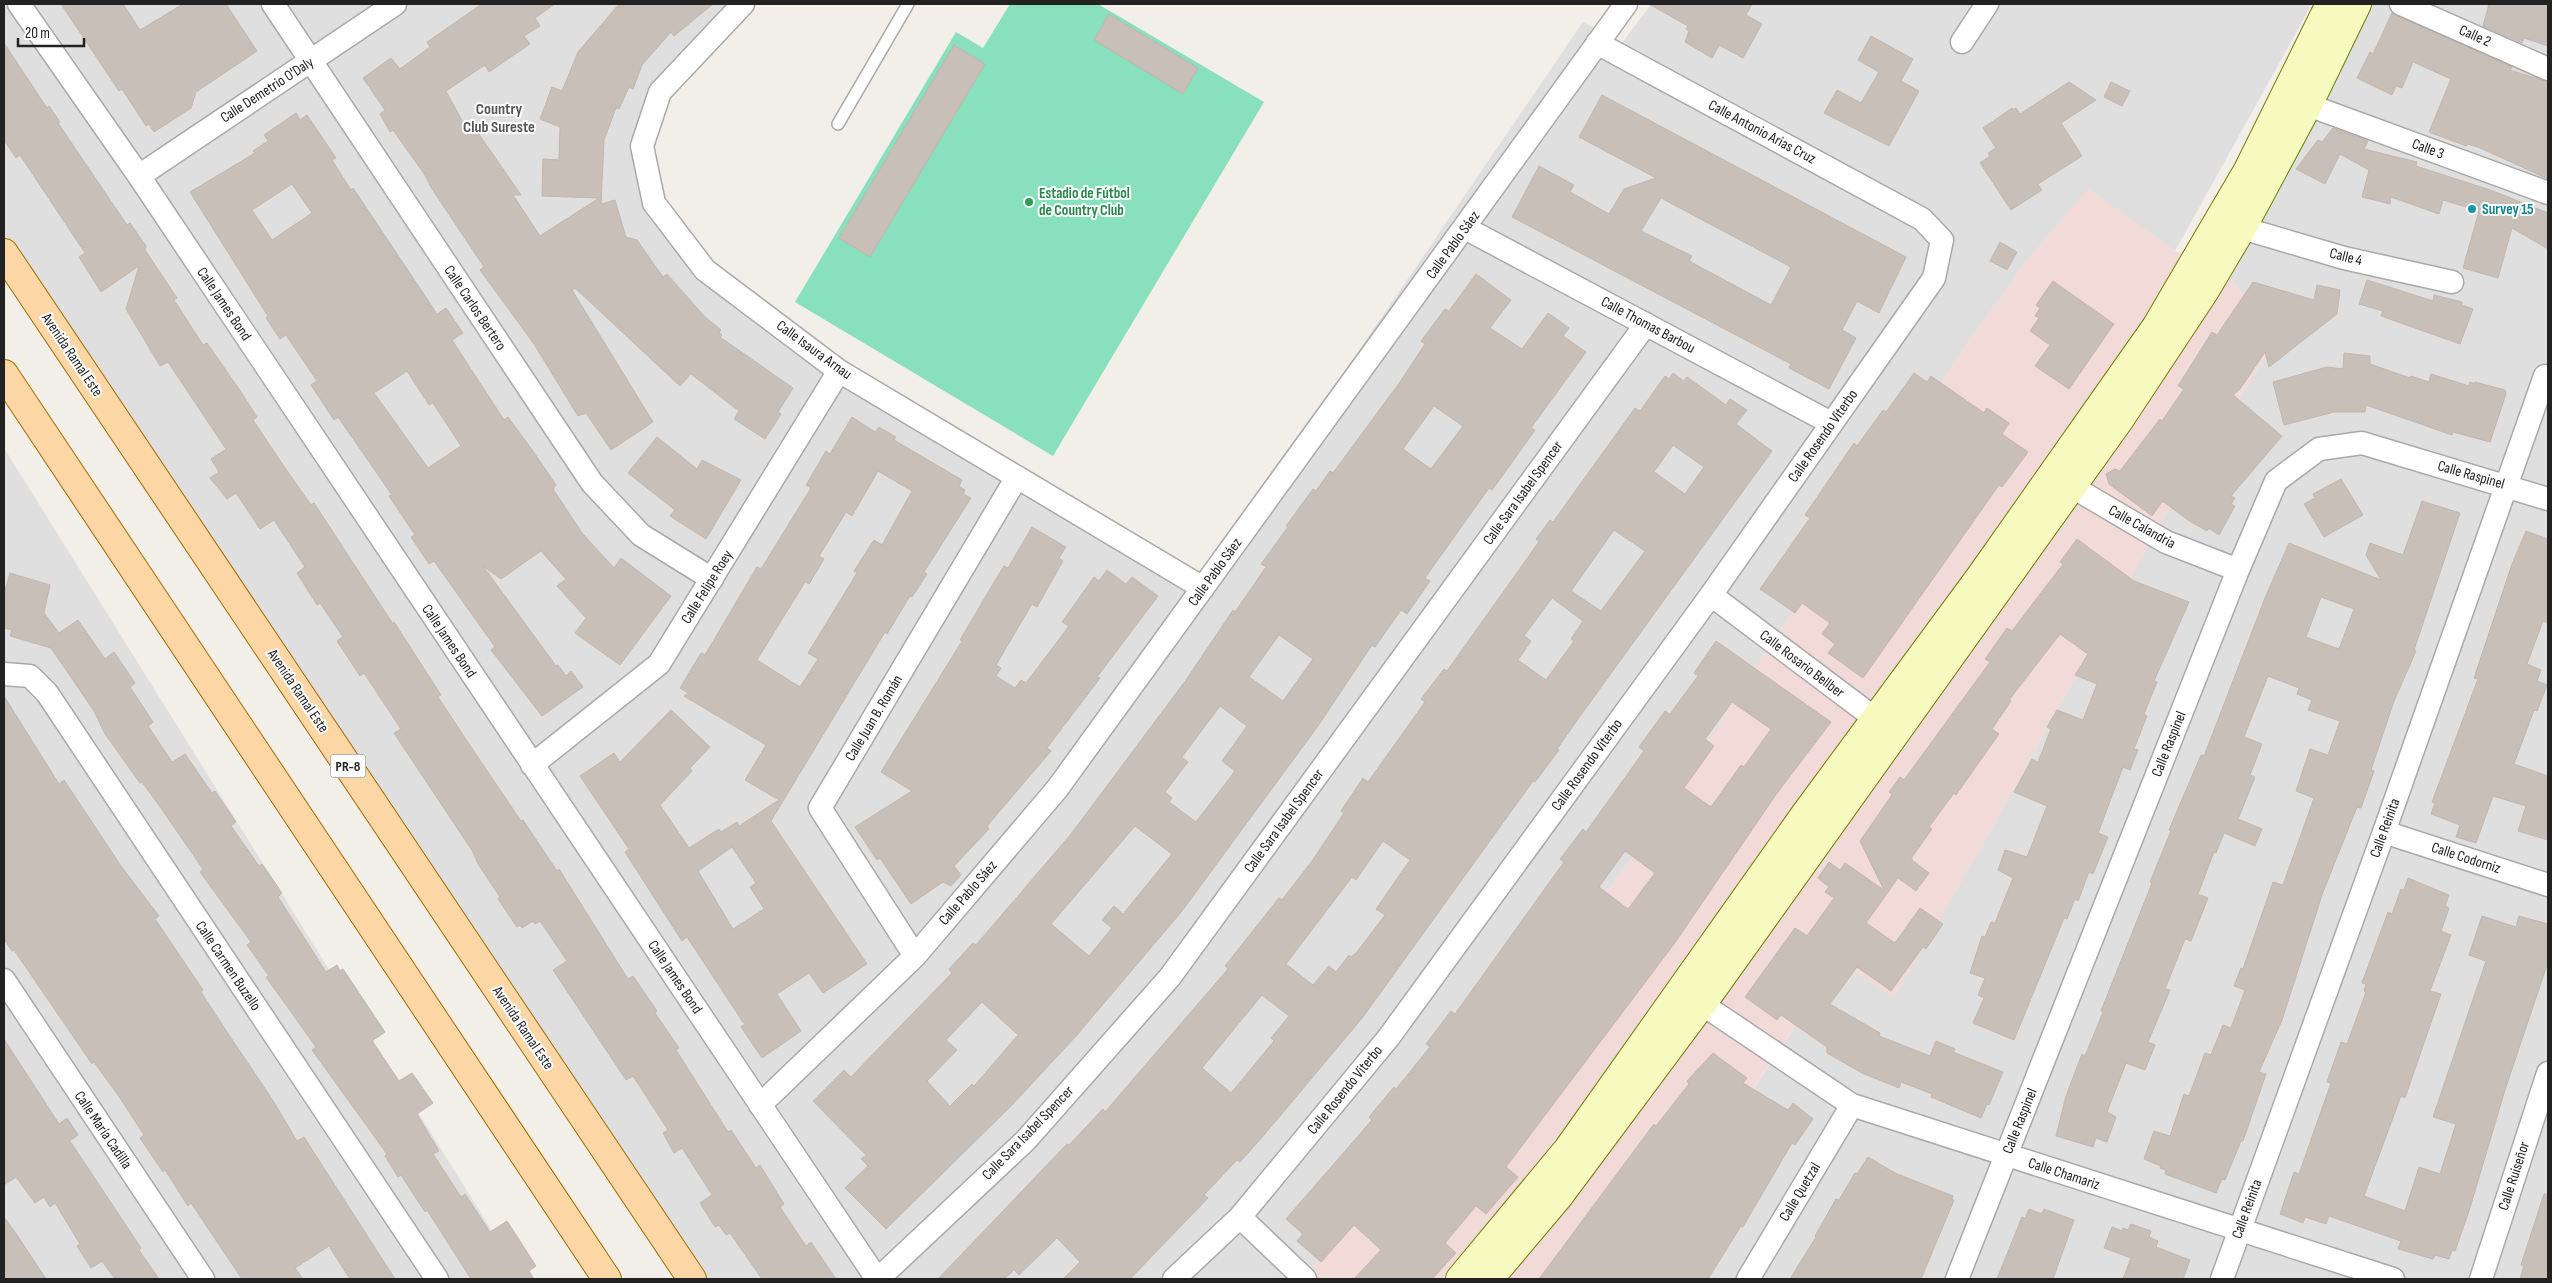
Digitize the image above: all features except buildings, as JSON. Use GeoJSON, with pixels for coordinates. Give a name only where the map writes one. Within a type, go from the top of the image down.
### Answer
{"type":"FeatureCollection","features":[{"type":"Feature","properties":{"kind":"main road","name":"Avenida Ramal Este"},"geometry":{"type":"LineString","coordinates":[[4,253],[692,1279]]}},
{"type":"Feature","properties":{"kind":"main road"},"geometry":{"type":"LineString","coordinates":[[4,374],[607,1279]]}},
{"type":"Feature","properties":{"kind":"street","name":"Calle James Bond"},"geometry":{"type":"LineString","coordinates":[[19,4],[139,176],[877,1279]]}},
{"type":"Feature","properties":{"kind":"street","name":"Calle Carlos Bertero"},"geometry":{"type":"LineString","coordinates":[[273,4],[592,483],[641,534],[712,579]]}},
{"type":"Feature","properties":{"kind":"street","name":"Calle Demetrio O'Daly"},"geometry":{"type":"LineString","coordinates":[[139,176],[395,4]]}},
{"type":"Feature","properties":{"kind":"street","name":"Calle Isaura Arnau"},"geometry":{"type":"LineString","coordinates":[[743,4],[660,92],[642,146],[654,203],[706,270],[839,370],[1203,588]]}},
{"type":"Feature","properties":{"kind":"street","name":"Calle Pablo Sáez"},"geometry":{"type":"LineString","coordinates":[[760,1104],[914,956],[1057,789],[1626,4]]}},
{"type":"Feature","properties":{"kind":"street"},"geometry":{"type":"LineString","coordinates":[[1962,42],[1988,4]]}},
{"type":"Feature","properties":{"kind":"street"},"geometry":{"type":"LineString","coordinates":[[1460,1279],[1568,1149],[1884,726],[2062,480],[2156,327],[2253,161],[2330,4]]}},
{"type":"Feature","properties":{"kind":"street"},"geometry":{"type":"LineString","coordinates":[[2062,480],[2131,404],[2204,292],[2242,228],[2308,105],[2357,4]]}},
{"type":"Feature","properties":{"kind":"street","name":"Calle 2"},"geometry":{"type":"LineString","coordinates":[[2401,4],[2548,69]]}},
{"type":"Feature","properties":{"kind":"street","name":"Calle Antonio Arias Cruz"},"geometry":{"type":"LineString","coordinates":[[1597,43],[1915,215],[1925,223]]}},
{"type":"Feature","properties":{"kind":"street","name":"Calle 3"},"geometry":{"type":"LineString","coordinates":[[2308,105],[2548,193]]}},
{"type":"Feature","properties":{"kind":"street","name":"Calle Rosendo Viterbo"},"geometry":{"type":"LineString","coordinates":[[1174,1279],[1240,1217],[1389,1037],[1711,595],[1934,278],[1942,240],[1925,223]]}},
{"type":"Feature","properties":{"kind":"street","name":"Calle Thomas Barbou"},"geometry":{"type":"LineString","coordinates":[[1465,228],[1831,423]]}},
{"type":"Feature","properties":{"kind":"street","name":"Calle 4"},"geometry":{"type":"LineString","coordinates":[[2242,228],[2344,258],[2452,282]]}},
{"type":"Feature","properties":{"kind":"street","name":"Calle Sara Isabel Spencer"},"geometry":{"type":"LineString","coordinates":[[877,1279],[1026,1140],[1170,977],[1646,324]]}},
{"type":"Feature","properties":{"kind":"street","name":"Calle Felipe Roey"},"geometry":{"type":"LineString","coordinates":[[532,765],[659,664],[839,370]]}},
{"type":"Feature","properties":{"kind":"street","name":"Calle Reinita"},"geometry":{"type":"LineString","coordinates":[[2222,1279],[2384,832],[2545,376]]}},
{"type":"Feature","properties":{"kind":"street","name":"Calle Raspinel"},"geometry":{"type":"LineString","coordinates":[[1957,1279],[2238,570],[2276,481],[2319,449],[2362,443],[2548,499]]}},
{"type":"Feature","properties":{"kind":"street","name":"Calle Juan B. Román"},"geometry":{"type":"LineString","coordinates":[[914,956],[820,808],[1017,477]]}},
{"type":"Feature","properties":{"kind":"street","name":"Calle Calandria"},"geometry":{"type":"LineString","coordinates":[[2062,480],[2166,542],[2238,570]]}},
{"type":"Feature","properties":{"kind":"street","name":"Calle Rosario Bellber"},"geometry":{"type":"LineString","coordinates":[[1711,595],[1884,726]]}},
{"type":"Feature","properties":{"kind":"street","name":"Calle Carmen Buzello"},"geometry":{"type":"LineString","coordinates":[[4,674],[30,676],[47,694],[438,1279]]}},
{"type":"Feature","properties":{"kind":"street"},"geometry":{"type":"LineString","coordinates":[[1489,1279],[1559,1196],[1702,1004],[1884,726]]}},
{"type":"Feature","properties":{"kind":"street","name":"Calle Codorniz"},"geometry":{"type":"LineString","coordinates":[[2384,832],[2548,885]]}},
{"type":"Feature","properties":{"kind":"street","name":"Calle María Cadilla"},"geometry":{"type":"LineString","coordinates":[[4,980],[203,1279]]}},
{"type":"Feature","properties":{"kind":"street","name":"Calle Chamariz"},"geometry":{"type":"LineString","coordinates":[[1702,1004],[1852,1105],[2393,1279]]}},
{"type":"Feature","properties":{"kind":"street","name":"Calle Ruiseñor"},"geometry":{"type":"LineString","coordinates":[[2481,1279],[2548,1072]]}},
{"type":"Feature","properties":{"kind":"street","name":"Calle Quetzal"},"geometry":{"type":"LineString","coordinates":[[1748,1279],[1852,1105]]}},
{"type":"Feature","properties":{"kind":"street"},"geometry":{"type":"LineString","coordinates":[[1240,1217],[1305,1279]]}},
{"type":"Feature","properties":{"kind":"lane"},"geometry":{"type":"LineString","coordinates":[[838,124],[908,4]]}},
{"type":"Feature","properties":{"kind":"shaded area","name":"Country Club Sureste"},"geometry":{"type":"Polygon","coordinates":[[[4,4],[743,4],[660,91],[643,142],[651,190],[705,270],[861,383],[1203,579],[1583,22],[1622,43],[1651,4],[2312,4],[2175,251],[2088,189],[2029,258],[1966,345],[1635,854],[1383,1188],[1302,1279],[704,1279],[4,254],[4,4]]]}},
{"type":"Feature","properties":{"kind":"shaded area"},"geometry":{"type":"Polygon","coordinates":[[[2370,4],[2548,4],[2548,1279],[1625,1279],[1839,961],[1894,997],[1989,833],[2162,520],[2275,342],[2228,274],[2288,170],[2355,41],[2370,4]]]}},
{"type":"Feature","properties":{"kind":"shaded area"},"geometry":{"type":"Polygon","coordinates":[[[2088,188],[2175,251],[2228,274],[2275,342],[2162,520],[1989,833],[1894,998],[1839,961],[1624,1279],[1302,1279],[1383,1188],[1635,854],[1966,345],[2029,258],[2088,188]]]}},
{"type":"Feature","properties":{"kind":"shaded area"},"geometry":{"type":"Polygon","coordinates":[[[4,448],[522,1279],[4,1279],[4,448]]]}},
{"type":"Feature","properties":{"kind":"green space","name":"Estadio de Fútbol de Country Club"},"geometry":{"type":"Polygon","coordinates":[[[1010,4],[1098,4],[1264,102],[1053,456],[795,302],[956,32],[983,48],[1010,4]]]}},
{"type":"Feature","properties":{"kind":"place","name":"Estadio de Fútbol de Country Club"},"geometry":{"type":"Point","coordinates":[1029,202]}},
{"type":"Feature","properties":{"kind":"place","name":"Survey 15"},"geometry":{"type":"Point","coordinates":[2472,209]}},
{"type":"Feature","properties":{"kind":"district","name":"Country Club Sureste"},"geometry":{"type":"Point","coordinates":[499,118]}}]}
